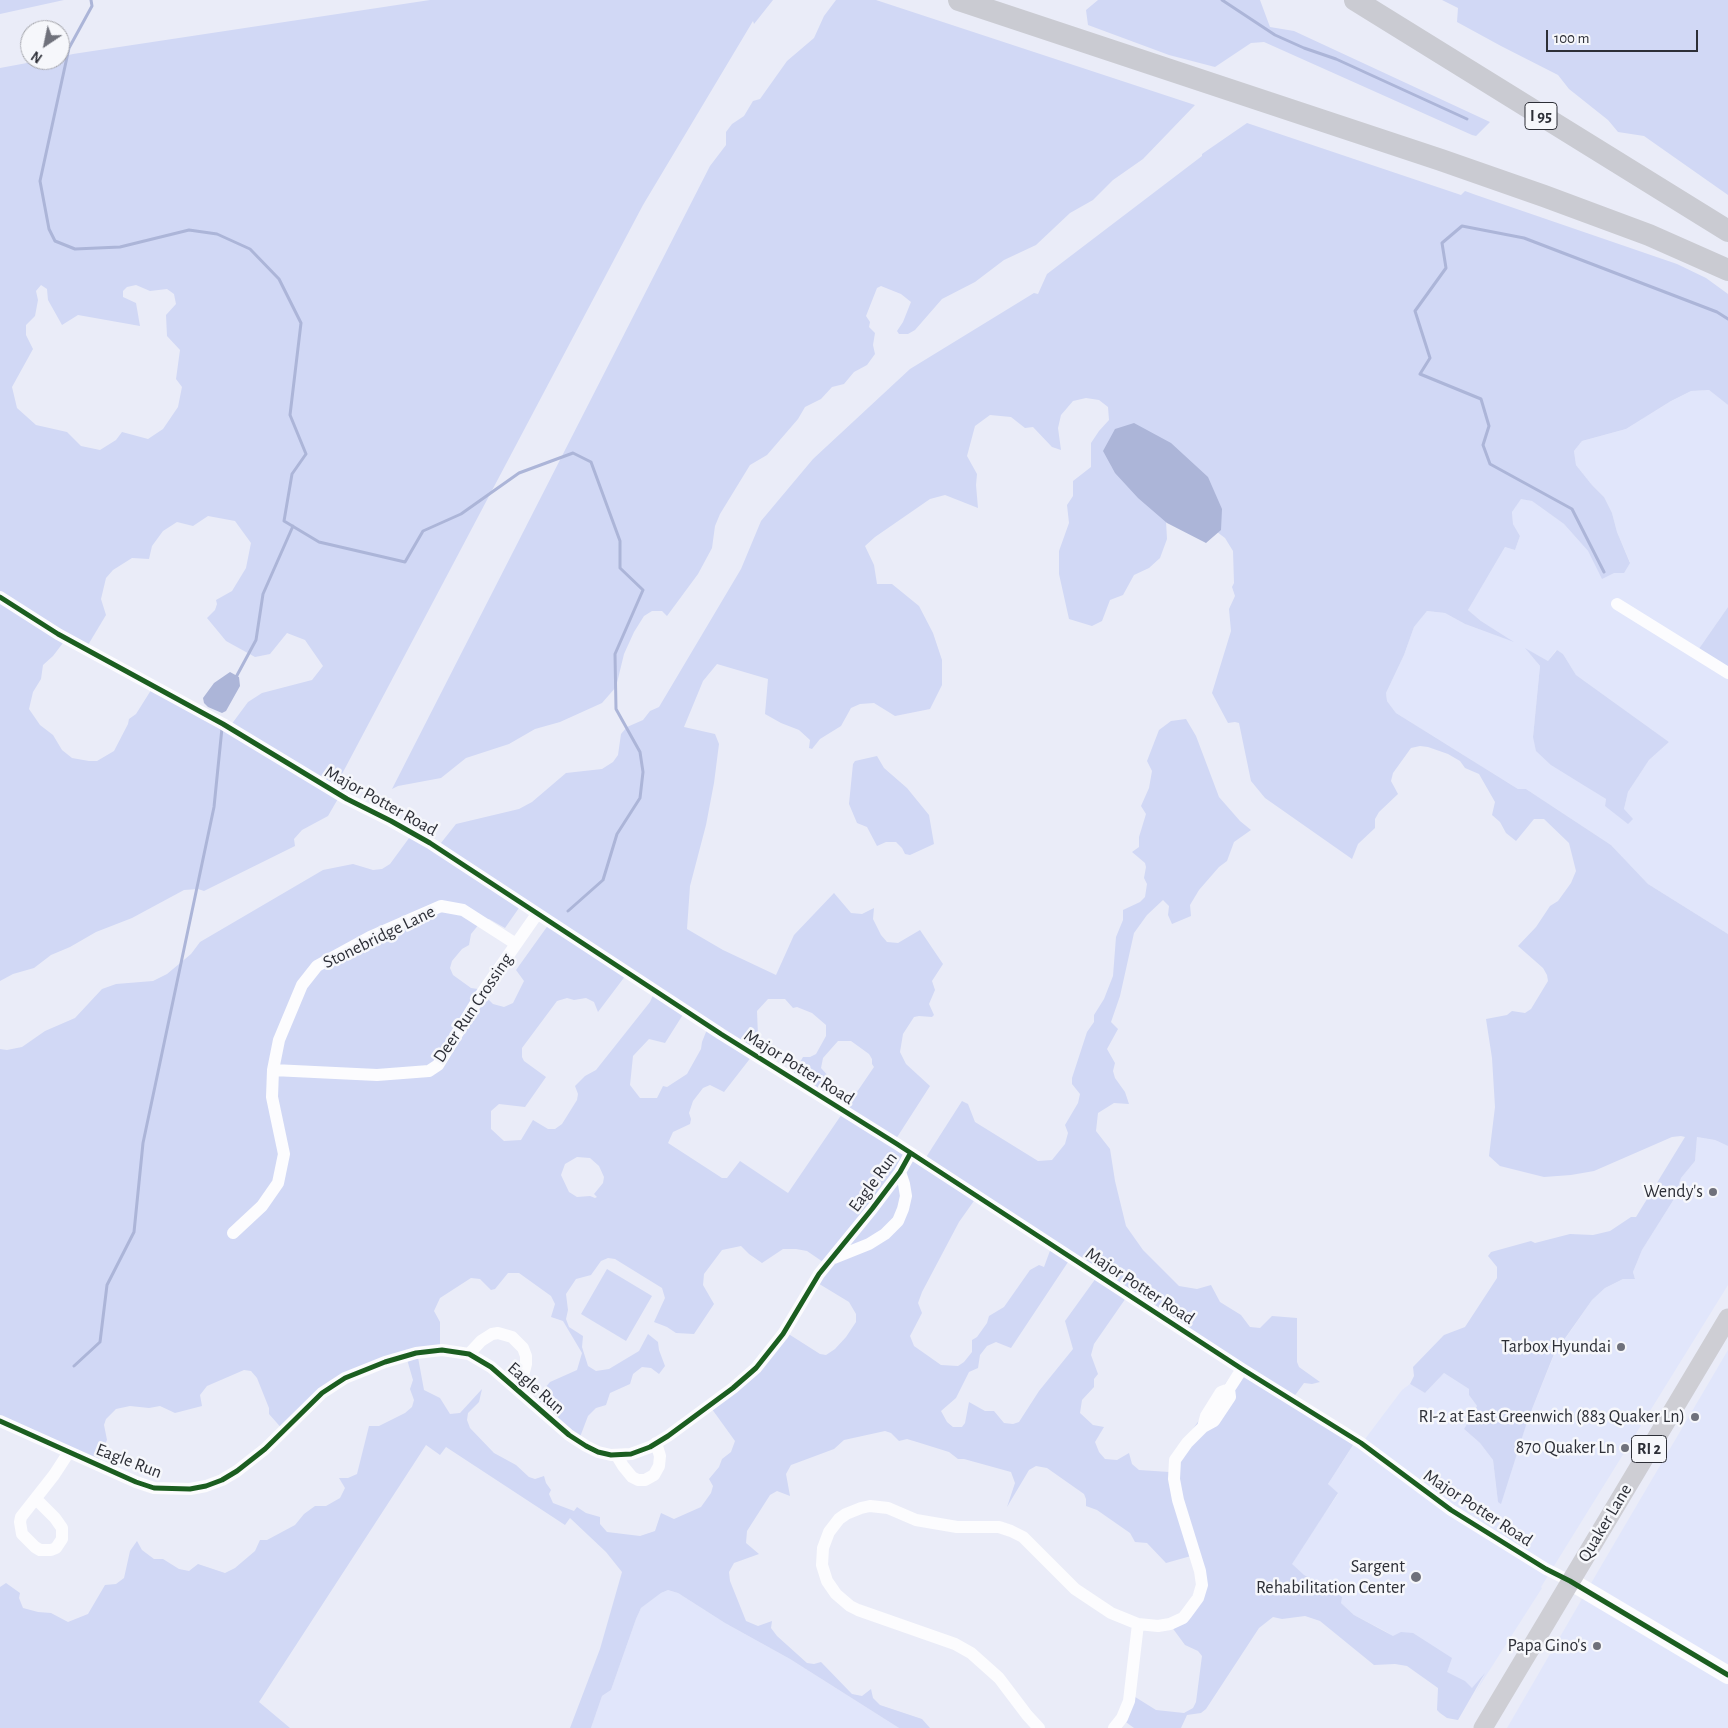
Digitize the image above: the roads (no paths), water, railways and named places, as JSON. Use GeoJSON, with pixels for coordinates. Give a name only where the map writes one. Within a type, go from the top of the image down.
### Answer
{"type":"FeatureCollection","features":[{"type":"Feature","properties":{"kind":"highway"},"geometry":{"type":"LineString","coordinates":[[959,0],[1536,193],[1649,235],[1728,270]]}},
{"type":"Feature","properties":{"kind":"highway","name":"I 95"},"geometry":{"type":"LineString","coordinates":[[1355,0],[1728,232]]}},
{"type":"Feature","properties":{"kind":"main road","name":"Quaker Lane"},"geometry":{"type":"LineString","coordinates":[[1484,1728],[1728,1318]]}},
{"type":"Feature","properties":{"kind":"street","name":"Major Potter Road"},"geometry":{"type":"LineString","coordinates":[[0,597],[58,634],[176,697],[347,799],[430,843],[721,1034],[897,1144],[1242,1369],[1361,1443],[1451,1510],[1546,1569],[1570,1581]]}},
{"type":"Feature","properties":{"kind":"street"},"geometry":{"type":"LineString","coordinates":[[1617,604],[1728,673]]}},
{"type":"Feature","properties":{"kind":"street","name":"Stonebridge Lane"},"geometry":{"type":"LineString","coordinates":[[233,1234],[262,1206],[278,1182],[284,1154],[272,1097],[273,1070],[279,1040],[302,985],[317,966],[370,937],[441,906],[463,910],[516,944]]}},
{"type":"Feature","properties":{"kind":"street","name":"Deer Run Crossing"},"geometry":{"type":"LineString","coordinates":[[273,1070],[377,1075],[428,1071],[438,1065],[482,993],[537,914]]}},
{"type":"Feature","properties":{"kind":"street","name":"Eagle Run"},"geometry":{"type":"LineString","coordinates":[[0,1421],[136,1482],[154,1488],[181,1490],[206,1486],[222,1480],[250,1461],[265,1449],[322,1393],[345,1378],[385,1362],[428,1351],[442,1350],[469,1354],[491,1367],[580,1442],[598,1452],[617,1456],[638,1452],[656,1443],[733,1388],[756,1368],[783,1334],[829,1260],[872,1209],[900,1172],[910,1154]]}},
{"type":"Feature","properties":{"kind":"street","name":"Eagle Run"},"geometry":{"type":"LineString","coordinates":[[829,1260],[869,1244],[885,1234],[898,1221],[904,1209],[906,1196],[900,1172]]}},
{"type":"Feature","properties":{"kind":"street","name":"Eagle Run"},"geometry":{"type":"LineString","coordinates":[[469,1354],[481,1341],[492,1334],[498,1333],[512,1337],[523,1348],[526,1356],[524,1372],[516,1387]]}},
{"type":"Feature","properties":{"kind":"street"},"geometry":{"type":"LineString","coordinates":[[1039,1728],[999,1678],[971,1653],[955,1644],[858,1610],[836,1594],[824,1573],[822,1556],[825,1540],[839,1519],[854,1510],[879,1507],[896,1511],[916,1520],[957,1527],[993,1527],[1011,1531],[1028,1542],[1062,1577],[1086,1597],[1117,1616],[1138,1624],[1158,1626],[1176,1622],[1188,1613],[1195,1603],[1202,1585],[1200,1571],[1178,1500],[1175,1460],[1182,1448],[1203,1427],[1206,1416],[1221,1392],[1230,1389],[1242,1369]]}},
{"type":"Feature","properties":{"kind":"street"},"geometry":{"type":"LineString","coordinates":[[617,1456],[632,1477],[638,1480],[645,1480],[654,1475],[659,1466],[660,1456],[656,1443]]}},
{"type":"Feature","properties":{"kind":"street"},"geometry":{"type":"LineString","coordinates":[[36,1499],[69,1452]]}},
{"type":"Feature","properties":{"kind":"street"},"geometry":{"type":"LineString","coordinates":[[1570,1581],[1728,1675]]}},
{"type":"Feature","properties":{"kind":"street"},"geometry":{"type":"LineString","coordinates":[[1114,1728],[1122,1718],[1129,1701],[1138,1624]]}},
{"type":"Feature","properties":{"kind":"waterway"},"geometry":{"type":"LineString","coordinates":[[91,0],[92,6],[69,48],[40,181],[49,229],[55,241],[75,249],[120,247],[189,230],[217,234],[250,249],[279,279],[301,323],[290,415],[306,454],[292,474],[284,521],[319,542],[405,562],[423,531],[461,514],[519,473],[573,453],[591,462],[620,541],[620,568],[643,590],[615,654],[616,709],[640,752],[643,772],[640,798],[617,834],[603,880],[568,911]]}},
{"type":"Feature","properties":{"kind":"waterway"},"geometry":{"type":"LineString","coordinates":[[1222,0],[1275,35],[1336,59],[1467,119]]}},
{"type":"Feature","properties":{"kind":"waterway"},"geometry":{"type":"LineString","coordinates":[[1604,572],[1572,509],[1490,464],[1483,445],[1489,426],[1481,399],[1420,374],[1430,358],[1415,311],[1446,268],[1442,243],[1462,226],[1524,238],[1717,312],[1728,319]]}},
{"type":"Feature","properties":{"kind":"waterway"},"geometry":{"type":"LineString","coordinates":[[235,679],[256,640],[263,594],[293,526]]}},
{"type":"Feature","properties":{"kind":"waterway"},"geometry":{"type":"LineString","coordinates":[[74,1366],[100,1342],[107,1285],[134,1232],[143,1143],[214,807],[222,728]]}},
{"type":"Feature","properties":{"kind":"place","name":"Wendy's"},"geometry":{"type":"Point","coordinates":[1713,1192]}},
{"type":"Feature","properties":{"kind":"place","name":"Tarbox Hyundai"},"geometry":{"type":"Point","coordinates":[1621,1347]}},
{"type":"Feature","properties":{"kind":"place","name":"RI-2 at East Greenwich (883 Quaker Ln)"},"geometry":{"type":"Point","coordinates":[1695,1417]}},
{"type":"Feature","properties":{"kind":"place","name":"870 Quaker Ln"},"geometry":{"type":"Point","coordinates":[1625,1448]}},
{"type":"Feature","properties":{"kind":"place","name":"Sargent Rehabilitation Center"},"geometry":{"type":"Point","coordinates":[1416,1577]}},
{"type":"Feature","properties":{"kind":"place","name":"Papa Gino's"},"geometry":{"type":"Point","coordinates":[1597,1646]}}]}
